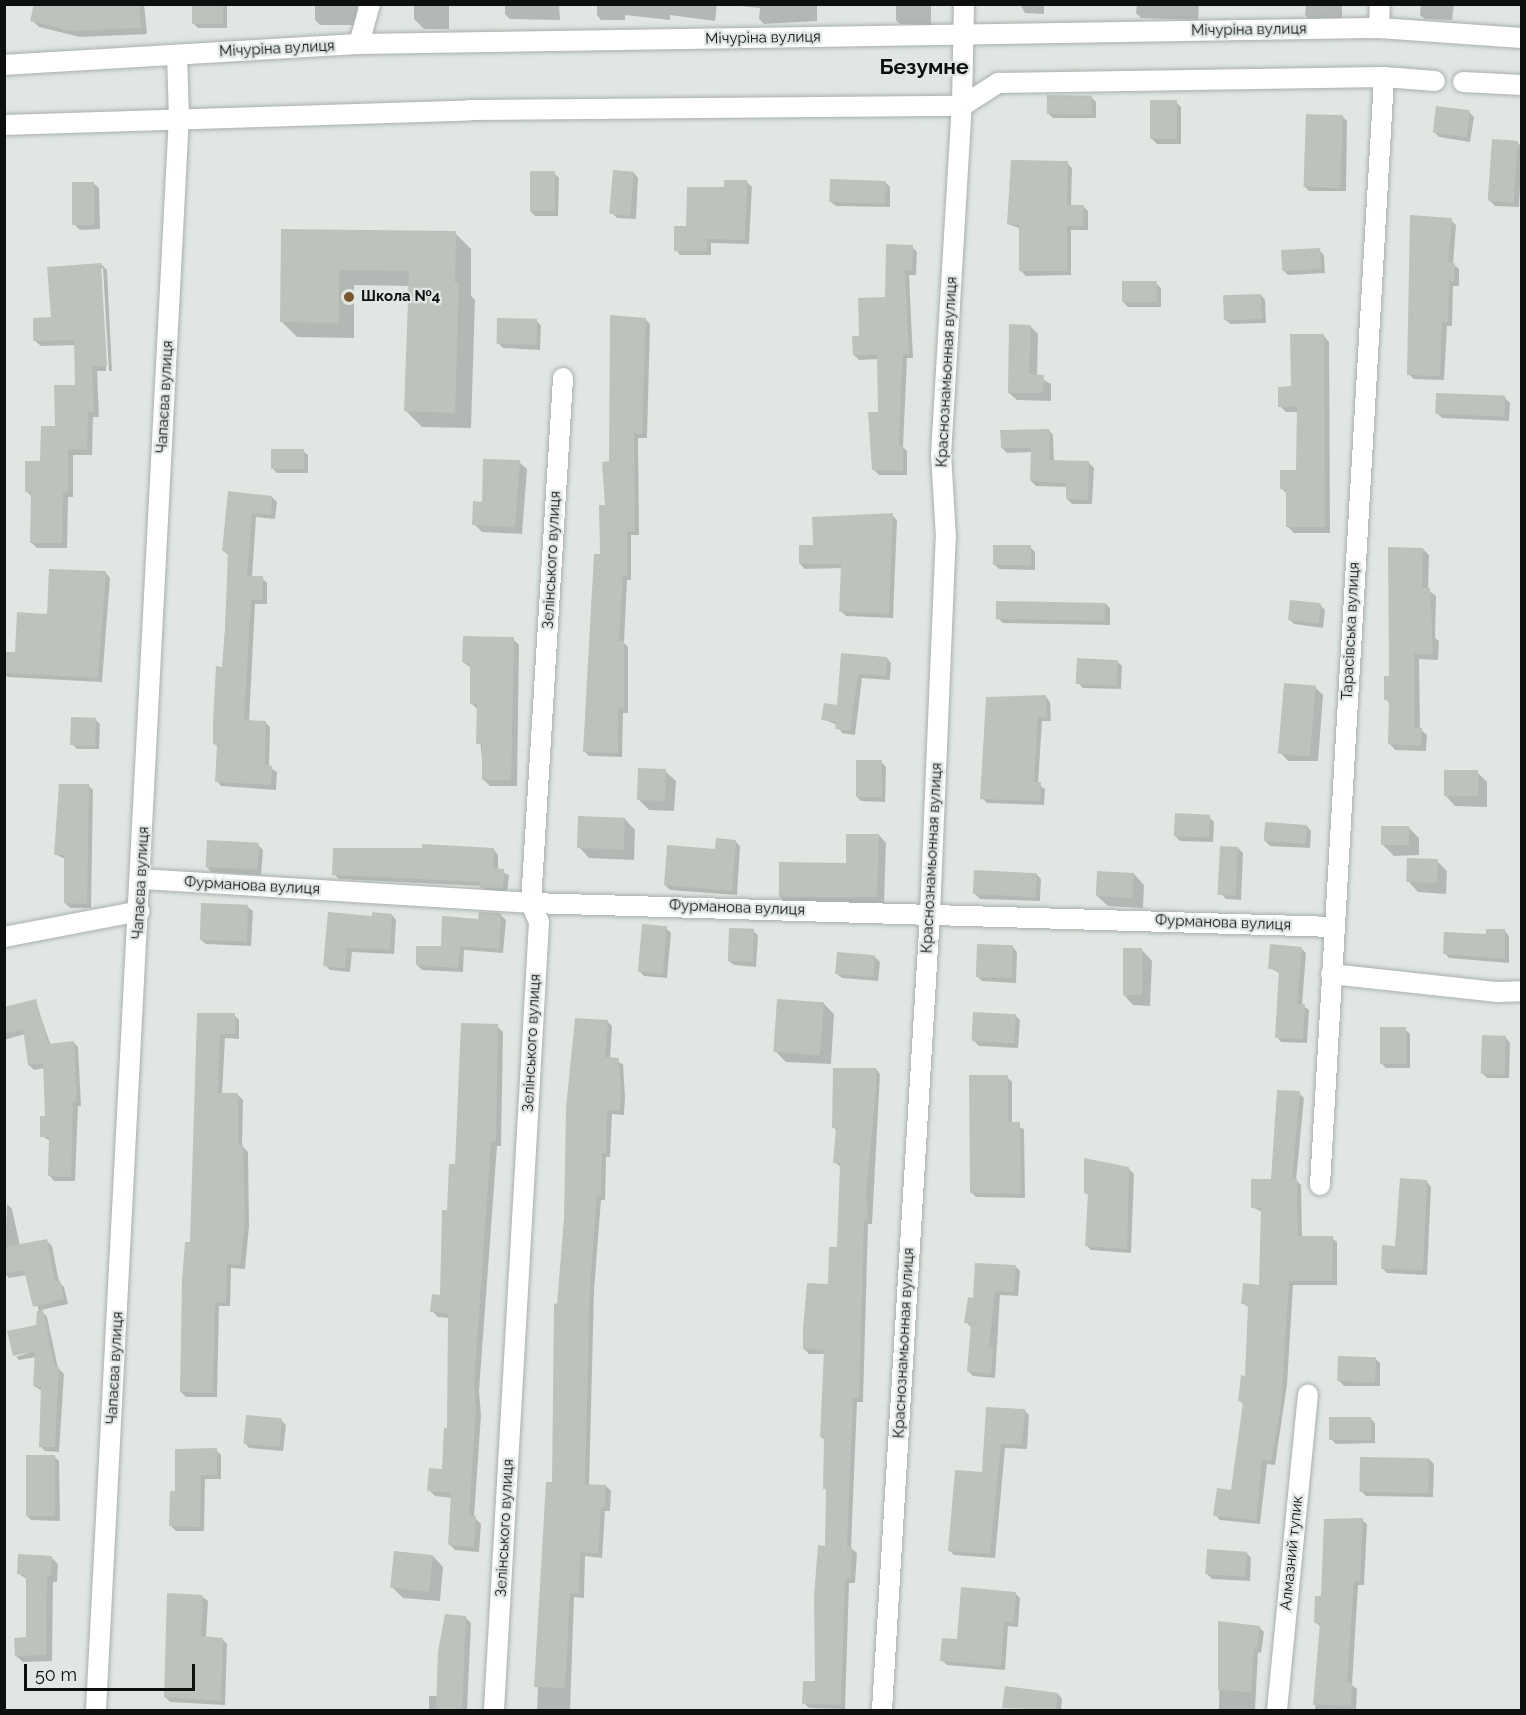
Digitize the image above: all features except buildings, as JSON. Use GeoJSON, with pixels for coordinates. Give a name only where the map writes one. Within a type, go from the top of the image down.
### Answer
{"type":"FeatureCollection","features":[{"type":"Feature","properties":{"kind":"street"},"geometry":{"type":"LineString","coordinates":[[359,44],[370,4]]}},
{"type":"Feature","properties":{"kind":"street","name":"Краснознамьонная вулиця"},"geometry":{"type":"LineString","coordinates":[[882,1710],[930,913],[946,538],[941,455],[962,106],[964,4]]}},
{"type":"Feature","properties":{"kind":"street"},"geometry":{"type":"LineString","coordinates":[[1379,28],[1380,4]]}},
{"type":"Feature","properties":{"kind":"street","name":"Мічуріна вулиця"},"geometry":{"type":"LineString","coordinates":[[4,65],[359,44],[1379,28],[1521,38]]}},
{"type":"Feature","properties":{"kind":"street","name":"Чапаєва вулиця"},"geometry":{"type":"LineString","coordinates":[[96,1710],[140,912],[179,118],[177,55]]}},
{"type":"Feature","properties":{"kind":"street"},"geometry":{"type":"LineString","coordinates":[[4,125],[470,110],[962,106],[998,84],[1384,77],[1435,81]]}},
{"type":"Feature","properties":{"kind":"street","name":"Тарасівська вулиця"},"geometry":{"type":"LineString","coordinates":[[1320,1185],[1333,927],[1384,77]]}},
{"type":"Feature","properties":{"kind":"street"},"geometry":{"type":"LineString","coordinates":[[1463,82],[1521,85]]}},
{"type":"Feature","properties":{"kind":"street","name":"Зелінського вулиця"},"geometry":{"type":"LineString","coordinates":[[494,1710],[539,922],[531,903],[563,378]]}},
{"type":"Feature","properties":{"kind":"street","name":"Фурманова вулиця"},"geometry":{"type":"LineString","coordinates":[[141,879],[531,903],[930,913],[1333,927]]}},
{"type":"Feature","properties":{"kind":"street"},"geometry":{"type":"LineString","coordinates":[[4,937],[140,912]]}},
{"type":"Feature","properties":{"kind":"street"},"geometry":{"type":"LineString","coordinates":[[1331,974],[1498,992],[1521,992]]}},
{"type":"Feature","properties":{"kind":"street","name":"Алмазний тупик"},"geometry":{"type":"LineString","coordinates":[[1277,1710],[1308,1395]]}},
{"type":"Feature","properties":{"kind":"place","name":"Школа №4"},"geometry":{"type":"Point","coordinates":[349,297]}},
{"type":"Feature","properties":{"kind":"district","name":"Безумне"},"geometry":{"type":"Point","coordinates":[924,67]}}]}
